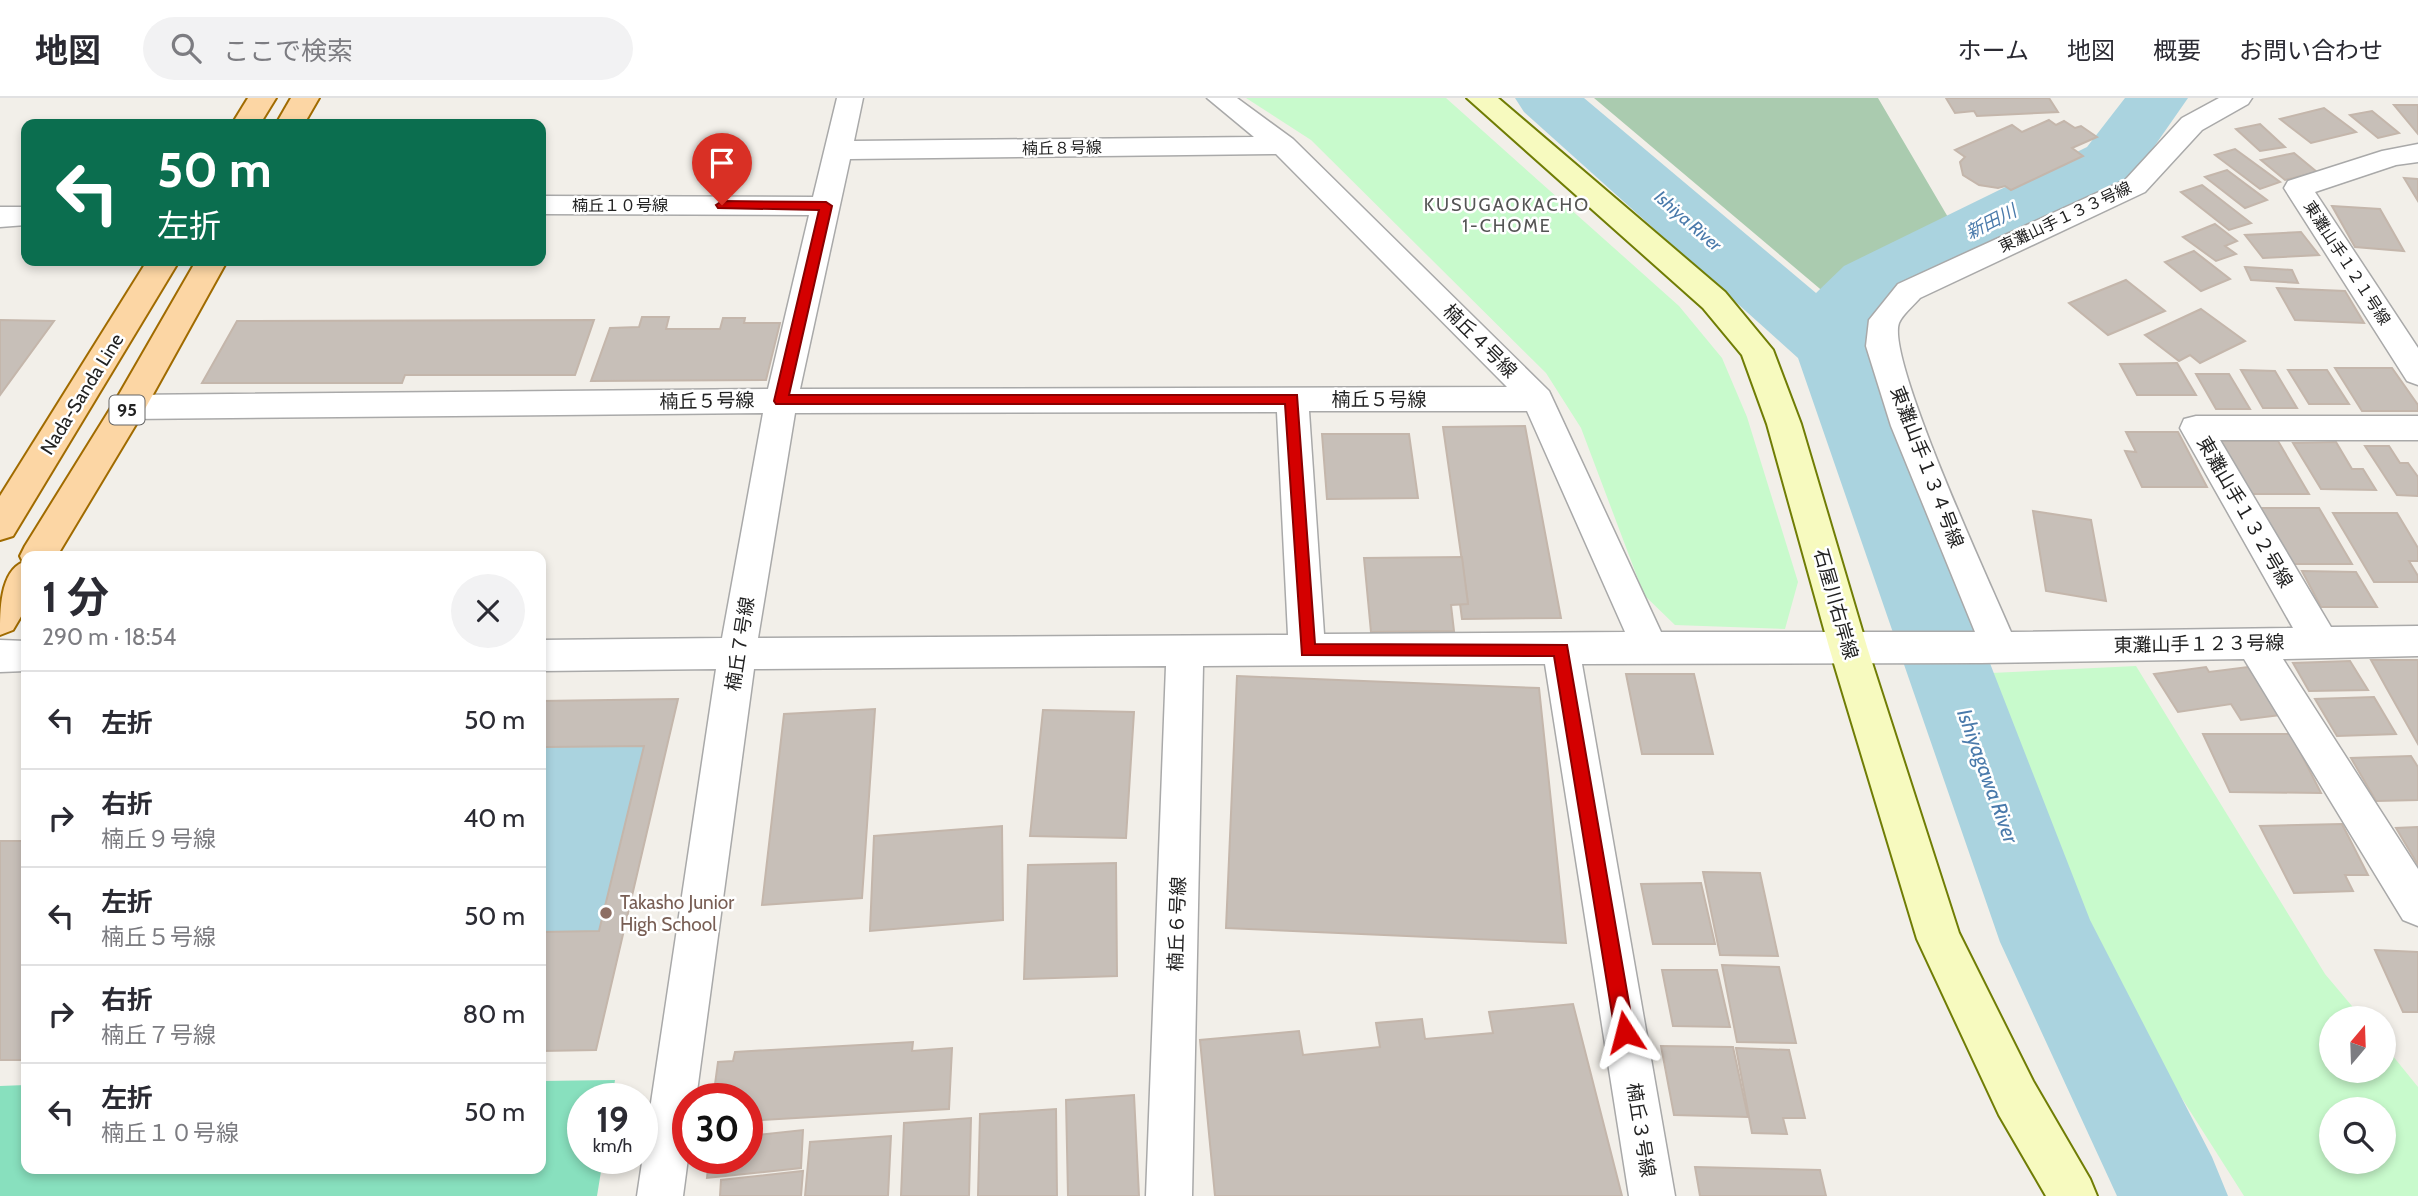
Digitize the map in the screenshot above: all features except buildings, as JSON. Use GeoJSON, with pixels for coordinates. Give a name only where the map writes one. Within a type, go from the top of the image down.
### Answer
{"type":"FeatureCollection","features":[{"type":"Feature","properties":{"kind":"main road"},"geometry":{"type":"LineString","coordinates":[[249,119],[262,98]]}},
{"type":"Feature","properties":{"kind":"main road"},"geometry":{"type":"LineString","coordinates":[[293,119],[305,98]]}},
{"type":"Feature","properties":{"kind":"main road","name":"Nada-Sanda Line"},"geometry":{"type":"LineString","coordinates":[[0,526],[160,266]]}},
{"type":"Feature","properties":{"kind":"main road","name":"95"},"geometry":{"type":"LineString","coordinates":[[41,551],[129,407],[208,266]]}},
{"type":"Feature","properties":{"kind":"main road"},"geometry":{"type":"LineString","coordinates":[[0,619],[21,584]]}},
{"type":"Feature","properties":{"kind":"street","name":"楠丘７号線"},"geometry":{"type":"LineString","coordinates":[[660,1196],[737,655],[781,401],[850,98]]}},
{"type":"Feature","properties":{"kind":"street","name":"楠丘４号線"},"geometry":{"type":"LineString","coordinates":[[1220,98],[1283,145],[1538,399],[1650,648]]}},
{"type":"Feature","properties":{"kind":"street","name":"石屋川右岸線"},"geometry":{"type":"LineString","coordinates":[[1481,98],[1714,300],[1756,351],[1784,424],[1848,647],[1939,939],[2016,1098],[2073,1196]]}},
{"type":"Feature","properties":{"kind":"street","name":"東灘山手１３３号線"},"geometry":{"type":"LineString","coordinates":[[1909,291],[2135,186],[2192,124],[2239,98]]}},
{"type":"Feature","properties":{"kind":"street","name":"楠丘８号線"},"geometry":{"type":"LineString","coordinates":[[840,150],[1283,145]]}},
{"type":"Feature","properties":{"kind":"street","name":"東灘山手１２１号線"},"geometry":{"type":"LineString","coordinates":[[2418,153],[2392,157],[2298,188],[2418,373]]}},
{"type":"Feature","properties":{"kind":"street","name":"楠丘１０号線"},"geometry":{"type":"LineString","coordinates":[[546,205],[826,206]]}},
{"type":"Feature","properties":{"kind":"street"},"geometry":{"type":"LineString","coordinates":[[0,217],[21,216]]}},
{"type":"Feature","properties":{"kind":"street","name":"東灘山手１３４号線"},"geometry":{"type":"LineString","coordinates":[[1909,291],[1884,320],[1882,346],[1908,426],[1990,648]]}},
{"type":"Feature","properties":{"kind":"street"},"geometry":{"type":"LineString","coordinates":[[2386,320],[2418,322]]}},
{"type":"Feature","properties":{"kind":"street"},"geometry":{"type":"LineString","coordinates":[[1292,399],[1307,651]]}},
{"type":"Feature","properties":{"kind":"street","name":"楠丘５号線"},"geometry":{"type":"LineString","coordinates":[[129,407],[781,401],[1538,399]]}},
{"type":"Feature","properties":{"kind":"street","name":"東灘山手１３２号線"},"geometry":{"type":"LineString","coordinates":[[2320,642],[2196,428],[2418,428]]}},
{"type":"Feature","properties":{"kind":"street","name":"東灘山手１２３号線"},"geometry":{"type":"LineString","coordinates":[[546,655],[1907,646],[1990,648],[2418,641]]}},
{"type":"Feature","properties":{"kind":"street"},"geometry":{"type":"LineString","coordinates":[[2254,643],[2418,906]]}},
{"type":"Feature","properties":{"kind":"street","name":"楠丘３号線"},"geometry":{"type":"LineString","coordinates":[[1561,649],[1652,1196]]}},
{"type":"Feature","properties":{"kind":"street","name":"楠丘６号線"},"geometry":{"type":"LineString","coordinates":[[1169,1196],[1185,651]]}},
{"type":"Feature","properties":{"kind":"street"},"geometry":{"type":"LineString","coordinates":[[0,656],[21,656]]}},
{"type":"Feature","properties":{"kind":"green space"},"geometry":{"type":"Polygon","coordinates":[[[1246,98],[1446,98],[1679,306],[1722,358],[1747,417],[1798,582],[1785,629],[1675,625],[1644,595],[1581,428],[1546,373],[1311,140],[1246,98]]]}},
{"type":"Feature","properties":{"kind":"green space"},"geometry":{"type":"Polygon","coordinates":[[[1594,98],[1878,98],[1952,224],[1861,274],[1832,299],[1594,98]]]}},
{"type":"Feature","properties":{"kind":"green space"},"geometry":{"type":"Polygon","coordinates":[[[2136,666],[2325,974],[2352,1006],[2319,1006],[2319,1083],[2396,1083],[2396,1060],[2418,1087],[2418,1196],[2244,1196],[2141,1034],[2071,880],[1991,673],[2136,666]]]}},
{"type":"Feature","properties":{"kind":"green space"},"geometry":{"type":"Polygon","coordinates":[[[615,1080],[615,1083],[567,1083],[567,1174],[601,1174],[597,1196],[0,1196],[0,1086],[21,1085],[21,1174],[546,1174],[546,1081],[615,1080]]]}},
{"type":"Feature","properties":{"kind":"water"},"geometry":{"type":"Polygon","coordinates":[[[644,746],[599,931],[546,932],[546,747],[644,746]]]}},
{"type":"Feature","properties":{"kind":"waterway","name":"Ishiya River"},"geometry":{"type":"LineString","coordinates":[[1546,98],[1830,345]]}},
{"type":"Feature","properties":{"kind":"waterway","name":"新田川"},"geometry":{"type":"LineString","coordinates":[[1830,345],[1840,312],[1869,283],[2110,162],[2157,98]]}},
{"type":"Feature","properties":{"kind":"waterway","name":"Ishiyagawa River"},"geometry":{"type":"LineString","coordinates":[[1830,345],[2049,942],[2173,1196]]}},
{"type":"Feature","properties":{"kind":"place","name":"Takasho Junior High School"},"geometry":{"type":"Point","coordinates":[606,913]}},
{"type":"Feature","properties":{"kind":"district","name":"KUSUGAOKACHO 1-CHOME"},"geometry":{"type":"Point","coordinates":[1507,215]}},
{"type":"Feature","properties":{"kind":"route"},"geometry":{"type":"LineString","coordinates":[[722,205],[826,206],[781,401],[1292,399],[1307,651],[1561,649],[1625,1032]]}}]}
